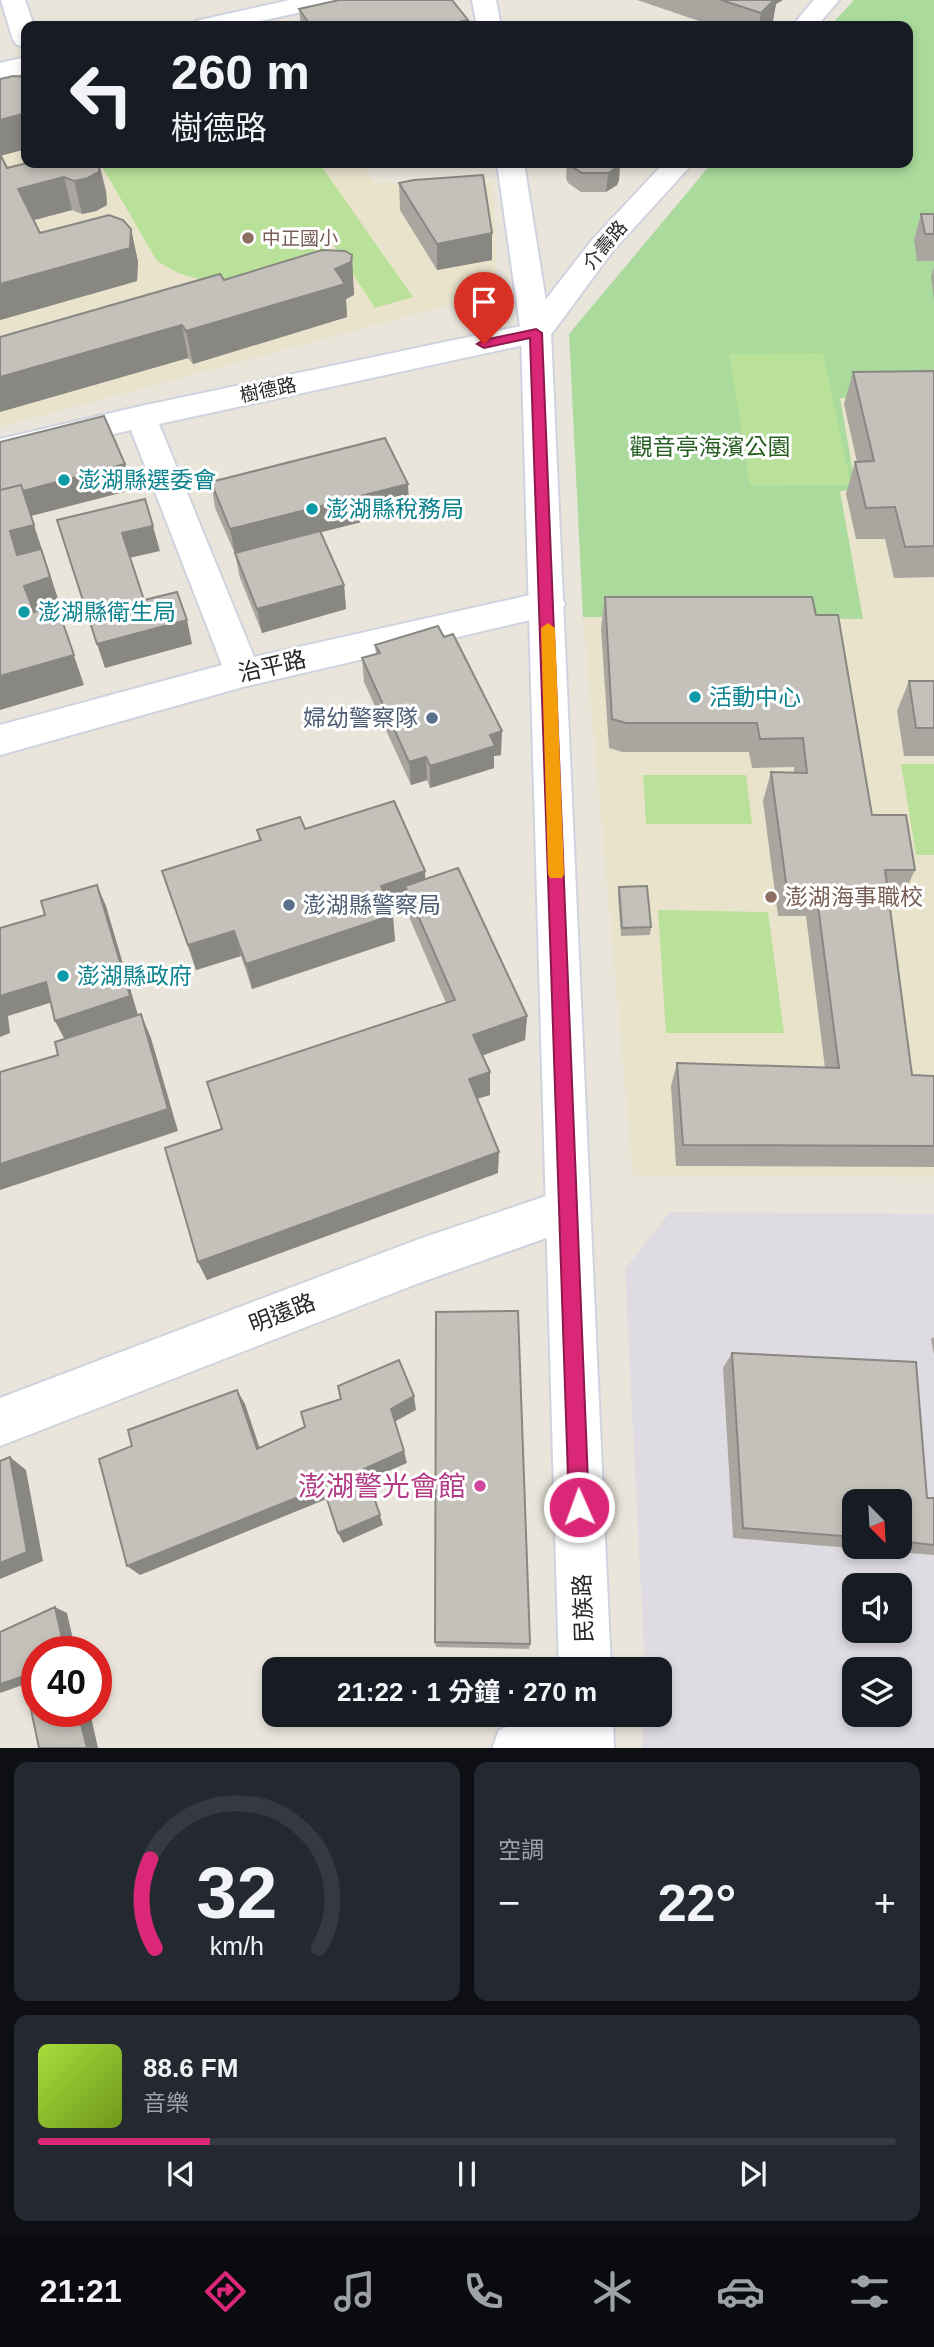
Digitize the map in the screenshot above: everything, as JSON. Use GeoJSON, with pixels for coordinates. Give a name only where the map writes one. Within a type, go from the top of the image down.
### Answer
{"type":"FeatureCollection","features":[{"type":"Feature","properties":{"kind":"street"},"geometry":{"type":"LineString","coordinates":[[13,0],[21,25]]}},
{"type":"Feature","properties":{"kind":"street"},"geometry":{"type":"LineString","coordinates":[[223,21],[283,4],[324,0]]}},
{"type":"Feature","properties":{"kind":"street"},"geometry":{"type":"LineString","coordinates":[[484,0],[488,21]]}},
{"type":"Feature","properties":{"kind":"street"},"geometry":{"type":"LineString","coordinates":[[808,21],[827,0]]}},
{"type":"Feature","properties":{"kind":"street"},"geometry":{"type":"LineString","coordinates":[[0,71],[21,66]]}},
{"type":"Feature","properties":{"kind":"street","name":"民族路"},"geometry":{"type":"LineString","coordinates":[[511,168],[536,333],[584,1657]]}},
{"type":"Feature","properties":{"kind":"street","name":"介壽路"},"geometry":{"type":"LineString","coordinates":[[536,333],[602,246],[674,168]]}},
{"type":"Feature","properties":{"kind":"street","name":"樹德路"},"geometry":{"type":"LineString","coordinates":[[0,450],[141,417],[536,333]]}},
{"type":"Feature","properties":{"kind":"street"},"geometry":{"type":"LineString","coordinates":[[141,417],[243,673]]}},
{"type":"Feature","properties":{"kind":"street","name":"治平路"},"geometry":{"type":"LineString","coordinates":[[0,740],[243,673],[548,604]]}},
{"type":"Feature","properties":{"kind":"street","name":"明遠路"},"geometry":{"type":"LineString","coordinates":[[0,1422],[419,1261],[567,1210]]}},
{"type":"Feature","properties":{"kind":"street"},"geometry":{"type":"LineString","coordinates":[[518,1748],[588,1728]]}},
{"type":"Feature","properties":{"kind":"shaded area","name":"中正國小"},"geometry":{"type":"Polygon","coordinates":[[[21,88],[21,168],[364,168],[375,183],[494,182],[497,292],[0,427],[0,92],[21,88]]]}},
{"type":"Feature","properties":{"kind":"shaded area","name":"澎湖海事職校"},"geometry":{"type":"Polygon","coordinates":[[[840,397],[934,399],[934,1177],[633,1175],[583,617],[863,619],[839,490],[856,489],[840,397]]]}},
{"type":"Feature","properties":{"kind":"shaded area"},"geometry":{"type":"Polygon","coordinates":[[[670,1212],[934,1214],[934,1748],[642,1748],[643,1727],[672,1727],[672,1657],[644,1657],[625,1269],[670,1212]]]}},
{"type":"Feature","properties":{"kind":"green space","name":"觀音亭海濱公園"},"geometry":{"type":"Polygon","coordinates":[[[854,0],[934,0],[934,399],[840,398],[856,489],[840,491],[863,619],[583,617],[569,334],[708,168],[913,168],[913,21],[835,21],[854,0]]]}},
{"type":"Feature","properties":{"kind":"green space"},"geometry":{"type":"Polygon","coordinates":[[[103,168],[323,168],[413,297],[375,308],[332,242],[323,252],[253,283],[202,280],[178,273],[157,261],[103,168]]]}},
{"type":"Feature","properties":{"kind":"green space"},"geometry":{"type":"Polygon","coordinates":[[[823,353],[851,485],[750,486],[729,354],[823,353]]]}},
{"type":"Feature","properties":{"kind":"green space"},"geometry":{"type":"Polygon","coordinates":[[[901,764],[934,764],[934,855],[916,855],[901,764]]]}},
{"type":"Feature","properties":{"kind":"green space"},"geometry":{"type":"Polygon","coordinates":[[[643,775],[746,775],[752,824],[646,824],[643,775]]]}},
{"type":"Feature","properties":{"kind":"green space"},"geometry":{"type":"Polygon","coordinates":[[[658,910],[768,912],[784,1033],[666,1033],[658,910]]]}},
{"type":"Feature","properties":{"kind":"building"},"geometry":{"type":"Polygon","coordinates":[[[339,0],[452,0],[468,20],[307,21],[299,9],[339,0]]]}},
{"type":"Feature","properties":{"kind":"building"},"geometry":{"type":"Polygon","coordinates":[[[721,0],[774,0],[761,13],[721,0]]]}},
{"type":"Feature","properties":{"kind":"building"},"geometry":{"type":"Polygon","coordinates":[[[21,77],[21,114],[0,120],[0,79],[21,77]]]}},
{"type":"Feature","properties":{"kind":"building"},"geometry":{"type":"Polygon","coordinates":[[[0,154],[7,168],[21,164],[21,168],[99,168],[99,172],[88,178],[74,181],[64,177],[18,189],[40,233],[109,215],[123,220],[131,229],[130,248],[0,284],[0,154]]]}},
{"type":"Feature","properties":{"kind":"building"},"geometry":{"type":"Polygon","coordinates":[[[574,168],[616,168],[608,173],[582,173],[574,168]]]}},
{"type":"Feature","properties":{"kind":"building"},"geometry":{"type":"Polygon","coordinates":[[[483,175],[492,233],[437,244],[399,183],[414,180],[483,175]]]}},
{"type":"Feature","properties":{"kind":"building"},"geometry":{"type":"Polygon","coordinates":[[[921,214],[934,214],[934,234],[925,234],[921,214]]]}},
{"type":"Feature","properties":{"kind":"building"},"geometry":{"type":"Polygon","coordinates":[[[322,250],[345,251],[352,255],[351,262],[335,269],[345,284],[186,331],[182,325],[0,377],[0,337],[220,274],[224,280],[322,250]]]}},
{"type":"Feature","properties":{"kind":"building"},"geometry":{"type":"Polygon","coordinates":[[[934,371],[934,546],[905,547],[895,507],[866,508],[855,462],[874,461],[853,372],[934,371]]]}},
{"type":"Feature","properties":{"kind":"building"},"geometry":{"type":"Polygon","coordinates":[[[104,416],[125,464],[23,491],[21,485],[0,490],[0,442],[104,416]]]}},
{"type":"Feature","properties":{"kind":"building"},"geometry":{"type":"Polygon","coordinates":[[[385,438],[408,484],[230,529],[211,482],[385,438]]]}},
{"type":"Feature","properties":{"kind":"building"},"geometry":{"type":"Polygon","coordinates":[[[21,485],[34,525],[10,531],[17,555],[41,549],[50,577],[24,586],[34,612],[57,606],[74,655],[0,676],[0,490],[21,485]]]}},
{"type":"Feature","properties":{"kind":"building"},"geometry":{"type":"Polygon","coordinates":[[[145,499],[153,526],[122,533],[144,600],[177,592],[187,620],[97,644],[57,520],[145,499]]]}},
{"type":"Feature","properties":{"kind":"building"},"geometry":{"type":"Polygon","coordinates":[[[320,531],[344,585],[257,609],[235,553],[320,531]]]}},
{"type":"Feature","properties":{"kind":"building"},"geometry":{"type":"Polygon","coordinates":[[[605,597],[812,597],[816,615],[838,615],[872,815],[906,815],[915,870],[885,870],[912,1075],[934,1076],[934,1146],[683,1145],[677,1063],[839,1068],[816,890],[787,890],[771,772],[807,773],[803,738],[760,739],[757,723],[626,723],[612,719],[605,597]]]}},
{"type":"Feature","properties":{"kind":"building","name":"婦幼警察隊"},"geometry":{"type":"Polygon","coordinates":[[[438,626],[444,637],[453,634],[502,731],[490,735],[495,746],[430,766],[426,757],[409,762],[362,658],[380,653],[375,645],[438,626]]]}},
{"type":"Feature","properties":{"kind":"building"},"geometry":{"type":"Polygon","coordinates":[[[909,681],[934,681],[934,728],[916,728],[909,681]]]}},
{"type":"Feature","properties":{"kind":"building","name":"澎湖縣警察局"},"geometry":{"type":"Polygon","coordinates":[[[394,801],[425,871],[381,886],[393,915],[246,964],[234,931],[188,945],[162,871],[261,840],[257,830],[300,817],[305,829],[394,801]]]}},
{"type":"Feature","properties":{"kind":"building"},"geometry":{"type":"Polygon","coordinates":[[[458,868],[527,1016],[473,1035],[490,1072],[469,1079],[499,1152],[198,1262],[165,1148],[222,1129],[207,1082],[455,1000],[405,886],[458,868]]]}},
{"type":"Feature","properties":{"kind":"building","name":"澎湖縣政府"},"geometry":{"type":"Polygon","coordinates":[[[97,885],[130,996],[55,1021],[46,982],[0,996],[0,928],[45,915],[41,901],[97,885]]]}},
{"type":"Feature","properties":{"kind":"building"},"geometry":{"type":"Polygon","coordinates":[[[647,886],[651,927],[622,928],[619,887],[647,886]]]}},
{"type":"Feature","properties":{"kind":"building"},"geometry":{"type":"Polygon","coordinates":[[[141,1014],[168,1109],[0,1164],[0,1072],[58,1055],[55,1042],[141,1014]]]}},
{"type":"Feature","properties":{"kind":"building","name":"澎湖警光會館"},"geometry":{"type":"Polygon","coordinates":[[[518,1311],[530,1644],[435,1642],[436,1312],[518,1311]]]}},
{"type":"Feature","properties":{"kind":"building"},"geometry":{"type":"Polygon","coordinates":[[[732,1353],[916,1362],[927,1498],[934,1498],[934,1545],[912,1542],[912,1489],[842,1489],[842,1536],[743,1528],[732,1353]]]}},
{"type":"Feature","properties":{"kind":"building"},"geometry":{"type":"Polygon","coordinates":[[[399,1360],[414,1396],[391,1409],[404,1451],[364,1469],[380,1515],[338,1533],[323,1487],[127,1566],[99,1459],[132,1446],[128,1430],[237,1390],[257,1449],[305,1427],[301,1412],[341,1399],[338,1386],[399,1360]]]}},
{"type":"Feature","properties":{"kind":"building"},"geometry":{"type":"Polygon","coordinates":[[[10,1457],[27,1552],[0,1563],[0,1461],[10,1457]]]}},
{"type":"Feature","properties":{"kind":"building"},"geometry":{"type":"Polygon","coordinates":[[[55,1607],[61,1636],[21,1636],[21,1677],[0,1684],[0,1632],[55,1607]]]}},
{"type":"Feature","properties":{"kind":"building"},"geometry":{"type":"Polygon","coordinates":[[[35,1727],[82,1727],[87,1748],[39,1748],[35,1727]]]}},
{"type":"Feature","properties":{"kind":"slow traffic"},"geometry":{"type":"LineString","coordinates":[[548,628],[556,874]]}},
{"type":"Feature","properties":{"kind":"place","name":"中正國小"},"geometry":{"type":"Point","coordinates":[248,238]}},
{"type":"Feature","properties":{"kind":"place","name":"澎湖縣選委會"},"geometry":{"type":"Point","coordinates":[64,480]}},
{"type":"Feature","properties":{"kind":"place","name":"澎湖縣稅務局"},"geometry":{"type":"Point","coordinates":[312,509]}},
{"type":"Feature","properties":{"kind":"place","name":"澎湖縣衛生局"},"geometry":{"type":"Point","coordinates":[24,612]}},
{"type":"Feature","properties":{"kind":"place","name":"活動中心"},"geometry":{"type":"Point","coordinates":[695,697]}},
{"type":"Feature","properties":{"kind":"place","name":"婦幼警察隊"},"geometry":{"type":"Point","coordinates":[432,718]}},
{"type":"Feature","properties":{"kind":"place","name":"澎湖海事職校"},"geometry":{"type":"Point","coordinates":[771,897]}},
{"type":"Feature","properties":{"kind":"place","name":"澎湖縣警察局"},"geometry":{"type":"Point","coordinates":[289,905]}},
{"type":"Feature","properties":{"kind":"place","name":"澎湖縣政府"},"geometry":{"type":"Point","coordinates":[63,976]}},
{"type":"Feature","properties":{"kind":"place","name":"澎湖警光會館"},"geometry":{"type":"Point","coordinates":[480,1486]}},
{"type":"Feature","properties":{"kind":"route"},"geometry":{"type":"LineString","coordinates":[[484,344],[536,333],[579,1507]]}}]}
